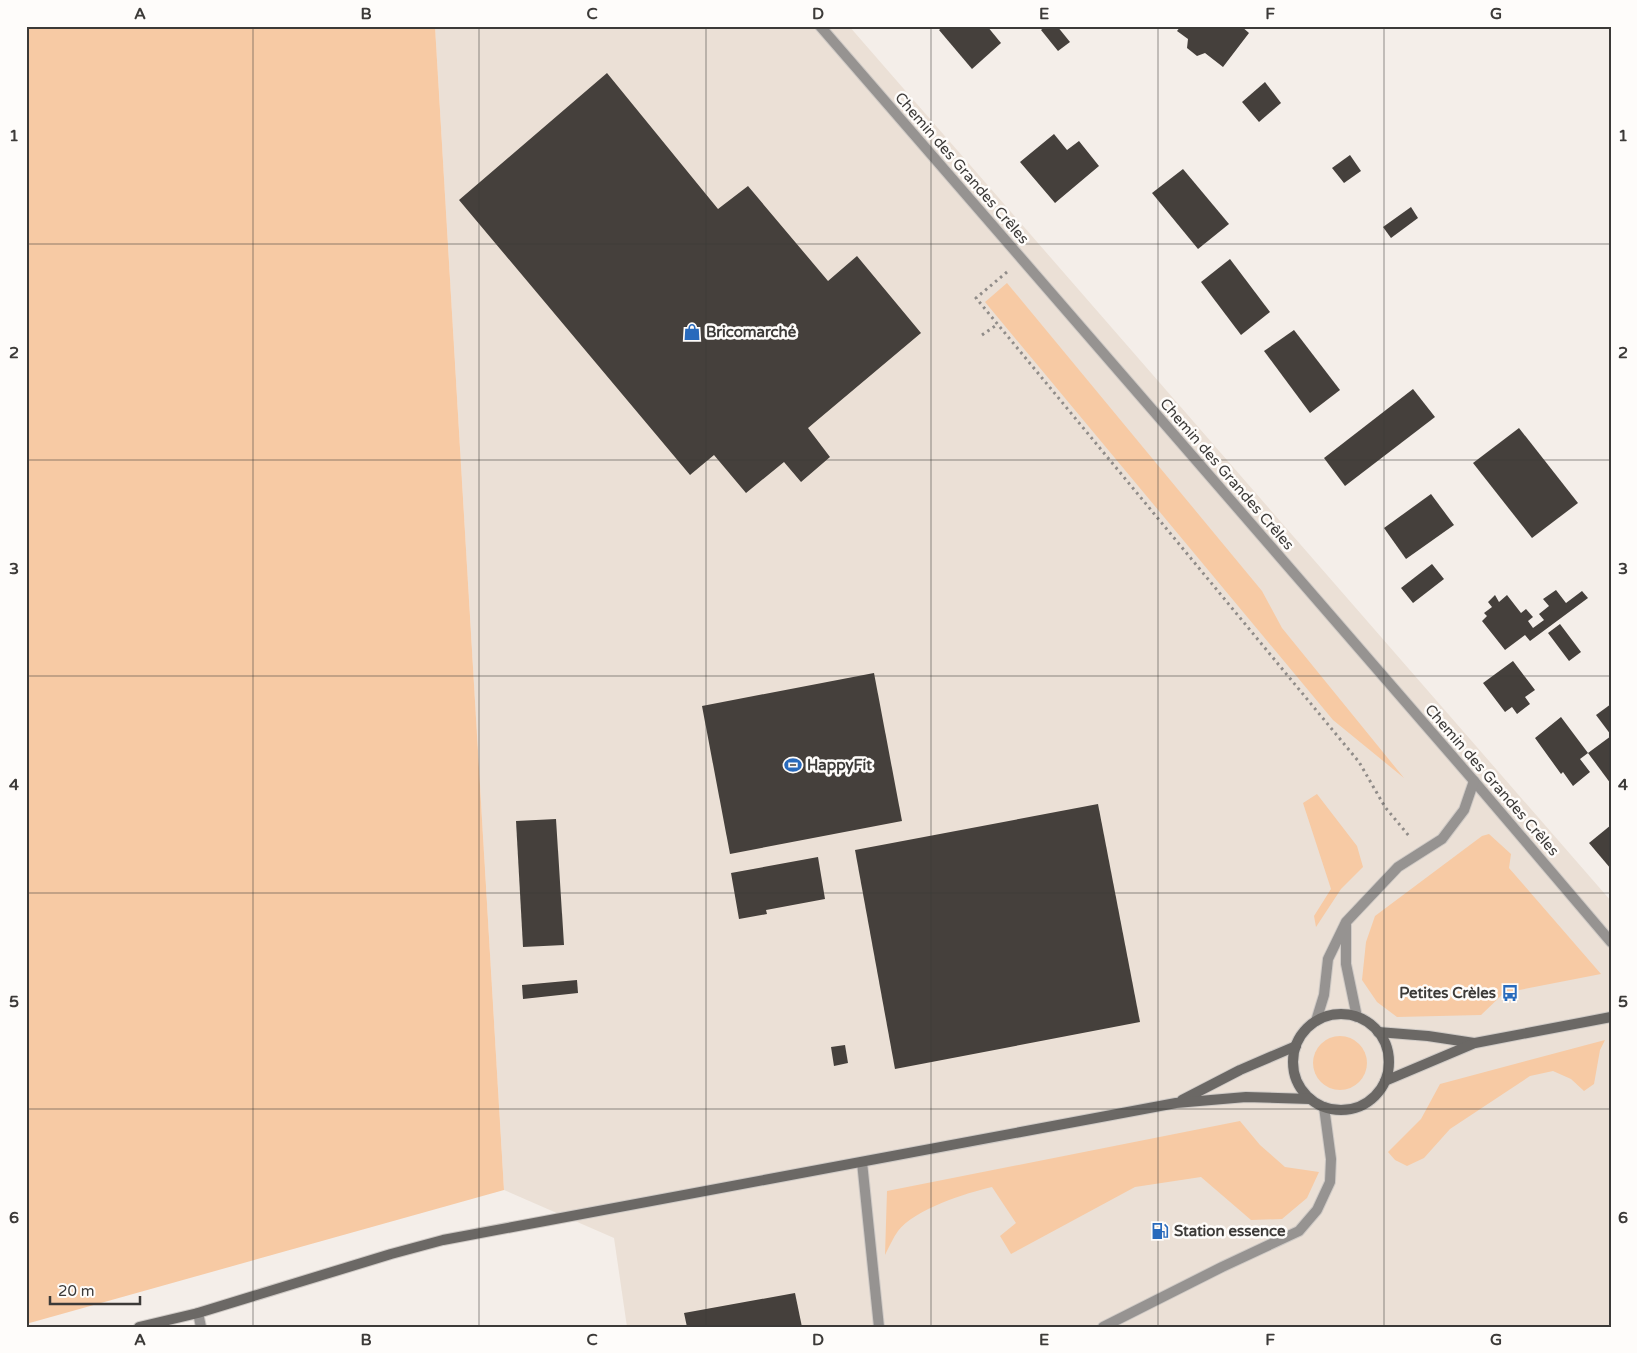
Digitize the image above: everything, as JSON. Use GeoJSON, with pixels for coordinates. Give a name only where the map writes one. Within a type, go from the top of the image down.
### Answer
{"type":"FeatureCollection","features":[{"type":"Feature","properties":{"kind":"main road"},"geometry":{"type":"LineString","coordinates":[[1343,1014],[1357,1017],[1369,1023],[1385,1043],[1389,1056],[1385,1081],[1378,1093],[1370,1101],[1359,1106],[1345,1110],[1324,1107],[1310,1099],[1294,1075],[1293,1060],[1296,1046],[1304,1032],[1316,1021],[1329,1015],[1343,1014]]}},
{"type":"Feature","properties":{"kind":"main road"},"geometry":{"type":"LineString","coordinates":[[1385,1081],[1475,1043],[1611,1018]]}},
{"type":"Feature","properties":{"kind":"main road"},"geometry":{"type":"LineString","coordinates":[[1378,1032],[1428,1036],[1475,1043]]}},
{"type":"Feature","properties":{"kind":"main road"},"geometry":{"type":"LineString","coordinates":[[1176,1102],[1240,1070],[1296,1046]]}},
{"type":"Feature","properties":{"kind":"main road"},"geometry":{"type":"LineString","coordinates":[[139,1327],[198,1313],[443,1240],[1176,1102],[1246,1097],[1310,1099]]}},
{"type":"Feature","properties":{"kind":"street","name":"Chemin des Grandes Crêles"},"geometry":{"type":"LineString","coordinates":[[820,26],[1474,781],[1611,942]]}},
{"type":"Feature","properties":{"kind":"street"},"geometry":{"type":"LineString","coordinates":[[1316,1021],[1324,995],[1328,959],[1346,922],[1398,867],[1442,839],[1464,810],[1474,781]]}},
{"type":"Feature","properties":{"kind":"street"},"geometry":{"type":"LineString","coordinates":[[1346,922],[1346,964],[1357,1017]]}},
{"type":"Feature","properties":{"kind":"street"},"geometry":{"type":"LineString","coordinates":[[1103,1327],[1299,1231],[1317,1210],[1330,1182],[1331,1159],[1324,1107]]}},
{"type":"Feature","properties":{"kind":"street"},"geometry":{"type":"LineString","coordinates":[[862,1162],[879,1327]]}},
{"type":"Feature","properties":{"kind":"street"},"geometry":{"type":"LineString","coordinates":[[198,1313],[201,1327]]}},
{"type":"Feature","properties":{"kind":"path"},"geometry":{"type":"LineString","coordinates":[[1022,259],[976,298],[1359,762],[1385,807],[1422,852]]}},
{"type":"Feature","properties":{"kind":"path"},"geometry":{"type":"LineString","coordinates":[[982,335],[998,324]]}},
{"type":"Feature","properties":{"kind":"shaded area"},"geometry":{"type":"Polygon","coordinates":[[[26,26],[435,26],[504,1190],[26,1324],[26,26]]]}},
{"type":"Feature","properties":{"kind":"shaded area"},"geometry":{"type":"Polygon","coordinates":[[[435,26],[849,26],[1611,901],[1611,1327],[627,1327],[614,1238],[504,1190],[435,26]]]}},
{"type":"Feature","properties":{"kind":"shaded area"},"geometry":{"type":"Polygon","coordinates":[[[1007,283],[1262,591],[1282,628],[1404,778],[1333,720],[985,302],[1007,283]]]}},
{"type":"Feature","properties":{"kind":"shaded area"},"geometry":{"type":"Polygon","coordinates":[[[1317,794],[1357,846],[1363,867],[1341,889],[1316,927],[1314,916],[1331,889],[1303,803],[1317,794]]]}},
{"type":"Feature","properties":{"kind":"shaded area"},"geometry":{"type":"Polygon","coordinates":[[[1489,834],[1511,854],[1509,868],[1601,974],[1504,993],[1481,1015],[1397,1017],[1377,1002],[1362,980],[1366,942],[1375,916],[1482,836],[1489,834]]]}},
{"type":"Feature","properties":{"kind":"shaded area"},"geometry":{"type":"Polygon","coordinates":[[[1335,1036],[1345,1036],[1355,1040],[1363,1048],[1367,1063],[1363,1078],[1355,1086],[1345,1090],[1335,1090],[1325,1086],[1317,1078],[1313,1068],[1313,1058],[1317,1048],[1325,1040],[1335,1036]]]}},
{"type":"Feature","properties":{"kind":"shaded area"},"geometry":{"type":"Polygon","coordinates":[[[1605,1040],[1600,1050],[1594,1084],[1584,1091],[1571,1079],[1553,1071],[1530,1076],[1450,1129],[1424,1158],[1407,1166],[1395,1160],[1388,1152],[1421,1119],[1440,1084],[1605,1040]]]}},
{"type":"Feature","properties":{"kind":"shaded area"},"geometry":{"type":"Polygon","coordinates":[[[1240,1121],[1260,1145],[1285,1167],[1319,1172],[1307,1198],[1282,1219],[1251,1220],[1201,1177],[1135,1187],[1011,1254],[1000,1236],[1016,1223],[992,1187],[955,1198],[916,1216],[898,1231],[885,1255],[887,1191],[1240,1121]]]}},
{"type":"Feature","properties":{"kind":"building"},"geometry":{"type":"Polygon","coordinates":[[[944,26],[987,26],[1001,43],[972,69],[939,30],[944,26]]]}},
{"type":"Feature","properties":{"kind":"building"},"geometry":{"type":"Polygon","coordinates":[[[1046,26],[1057,26],[1070,42],[1058,51],[1041,30],[1046,26]]]}},
{"type":"Feature","properties":{"kind":"building"},"geometry":{"type":"Polygon","coordinates":[[[1181,26],[1241,26],[1249,33],[1223,67],[1205,53],[1197,56],[1187,48],[1188,39],[1177,31],[1181,26]]]}},
{"type":"Feature","properties":{"kind":"building"},"geometry":{"type":"Polygon","coordinates":[[[607,73],[718,209],[748,186],[828,281],[857,256],[921,333],[808,428],[830,457],[801,482],[784,462],[746,493],[714,455],[690,475],[459,200],[607,73]]]}},
{"type":"Feature","properties":{"kind":"building"},"geometry":{"type":"Polygon","coordinates":[[[1265,82],[1281,103],[1259,122],[1242,102],[1265,82]]]}},
{"type":"Feature","properties":{"kind":"building"},"geometry":{"type":"Polygon","coordinates":[[[1054,134],[1067,150],[1079,141],[1099,166],[1055,203],[1020,162],[1054,134]]]}},
{"type":"Feature","properties":{"kind":"building"},"geometry":{"type":"Polygon","coordinates":[[[1350,155],[1361,171],[1344,183],[1332,168],[1350,155]]]}},
{"type":"Feature","properties":{"kind":"building"},"geometry":{"type":"Polygon","coordinates":[[[1183,169],[1229,224],[1198,249],[1152,193],[1183,169]]]}},
{"type":"Feature","properties":{"kind":"building"},"geometry":{"type":"Polygon","coordinates":[[[1411,207],[1418,218],[1391,238],[1383,227],[1411,207]]]}},
{"type":"Feature","properties":{"kind":"building"},"geometry":{"type":"Polygon","coordinates":[[[1230,259],[1270,312],[1241,335],[1201,282],[1230,259]]]}},
{"type":"Feature","properties":{"kind":"building"},"geometry":{"type":"Polygon","coordinates":[[[1294,330],[1340,390],[1310,413],[1264,351],[1294,330]]]}},
{"type":"Feature","properties":{"kind":"building"},"geometry":{"type":"Polygon","coordinates":[[[1413,389],[1435,417],[1345,486],[1324,458],[1413,389]]]}},
{"type":"Feature","properties":{"kind":"building"},"geometry":{"type":"Polygon","coordinates":[[[1519,428],[1578,503],[1532,538],[1473,463],[1519,428]]]}},
{"type":"Feature","properties":{"kind":"building"},"geometry":{"type":"Polygon","coordinates":[[[1431,494],[1454,525],[1406,559],[1384,528],[1431,494]]]}},
{"type":"Feature","properties":{"kind":"building"},"geometry":{"type":"Polygon","coordinates":[[[1432,564],[1444,579],[1413,603],[1401,588],[1432,564]]]}},
{"type":"Feature","properties":{"kind":"building"},"geometry":{"type":"Polygon","coordinates":[[[1556,590],[1566,603],[1582,591],[1588,598],[1530,641],[1525,635],[1505,650],[1482,621],[1487,616],[1484,613],[1492,607],[1488,602],[1495,595],[1499,602],[1507,595],[1521,613],[1526,609],[1533,617],[1528,621],[1533,628],[1544,620],[1539,614],[1549,606],[1543,599],[1556,590]]]}},
{"type":"Feature","properties":{"kind":"building"},"geometry":{"type":"Polygon","coordinates":[[[1560,624],[1581,652],[1569,661],[1548,633],[1560,624]]]}},
{"type":"Feature","properties":{"kind":"building"},"geometry":{"type":"Polygon","coordinates":[[[1513,661],[1535,690],[1525,697],[1530,704],[1517,714],[1512,707],[1505,712],[1483,683],[1513,661]]]}},
{"type":"Feature","properties":{"kind":"building","name":"HappyFit"},"geometry":{"type":"Polygon","coordinates":[[[874,673],[902,821],[730,854],[702,706],[874,673]]]}},
{"type":"Feature","properties":{"kind":"building"},"geometry":{"type":"Polygon","coordinates":[[[1611,704],[1611,735],[1596,715],[1611,704]]]}},
{"type":"Feature","properties":{"kind":"building"},"geometry":{"type":"Polygon","coordinates":[[[1561,717],[1588,753],[1580,759],[1590,772],[1573,786],[1563,772],[1561,774],[1535,738],[1561,717]]]}},
{"type":"Feature","properties":{"kind":"building"},"geometry":{"type":"Polygon","coordinates":[[[1611,736],[1611,784],[1588,753],[1611,736]]]}},
{"type":"Feature","properties":{"kind":"building"},"geometry":{"type":"Polygon","coordinates":[[[1098,804],[1140,1022],[895,1069],[855,850],[1098,804]]]}},
{"type":"Feature","properties":{"kind":"building"},"geometry":{"type":"Polygon","coordinates":[[[556,819],[564,945],[523,947],[516,821],[556,819]]]}},
{"type":"Feature","properties":{"kind":"building"},"geometry":{"type":"Polygon","coordinates":[[[1611,825],[1611,869],[1589,843],[1611,825]]]}},
{"type":"Feature","properties":{"kind":"building"},"geometry":{"type":"Polygon","coordinates":[[[818,857],[825,899],[766,910],[767,914],[739,919],[731,873],[818,857]]]}},
{"type":"Feature","properties":{"kind":"building"},"geometry":{"type":"Polygon","coordinates":[[[577,980],[578,993],[523,999],[522,985],[577,980]]]}},
{"type":"Feature","properties":{"kind":"building"},"geometry":{"type":"Polygon","coordinates":[[[845,1045],[848,1063],[834,1066],[831,1047],[845,1045]]]}},
{"type":"Feature","properties":{"kind":"building"},"geometry":{"type":"Polygon","coordinates":[[[795,1293],[802,1327],[687,1327],[684,1313],[795,1293]]]}},
{"type":"Feature","properties":{"kind":"place","name":"Bricomarché"},"geometry":{"type":"Point","coordinates":[692,332]}},
{"type":"Feature","properties":{"kind":"place","name":"HappyFit"},"geometry":{"type":"Point","coordinates":[793,765]}},
{"type":"Feature","properties":{"kind":"place","name":"Petites Crèles"},"geometry":{"type":"Point","coordinates":[1510,993]}},
{"type":"Feature","properties":{"kind":"place","name":"Station essence"},"geometry":{"type":"Point","coordinates":[1160,1231]}}]}
